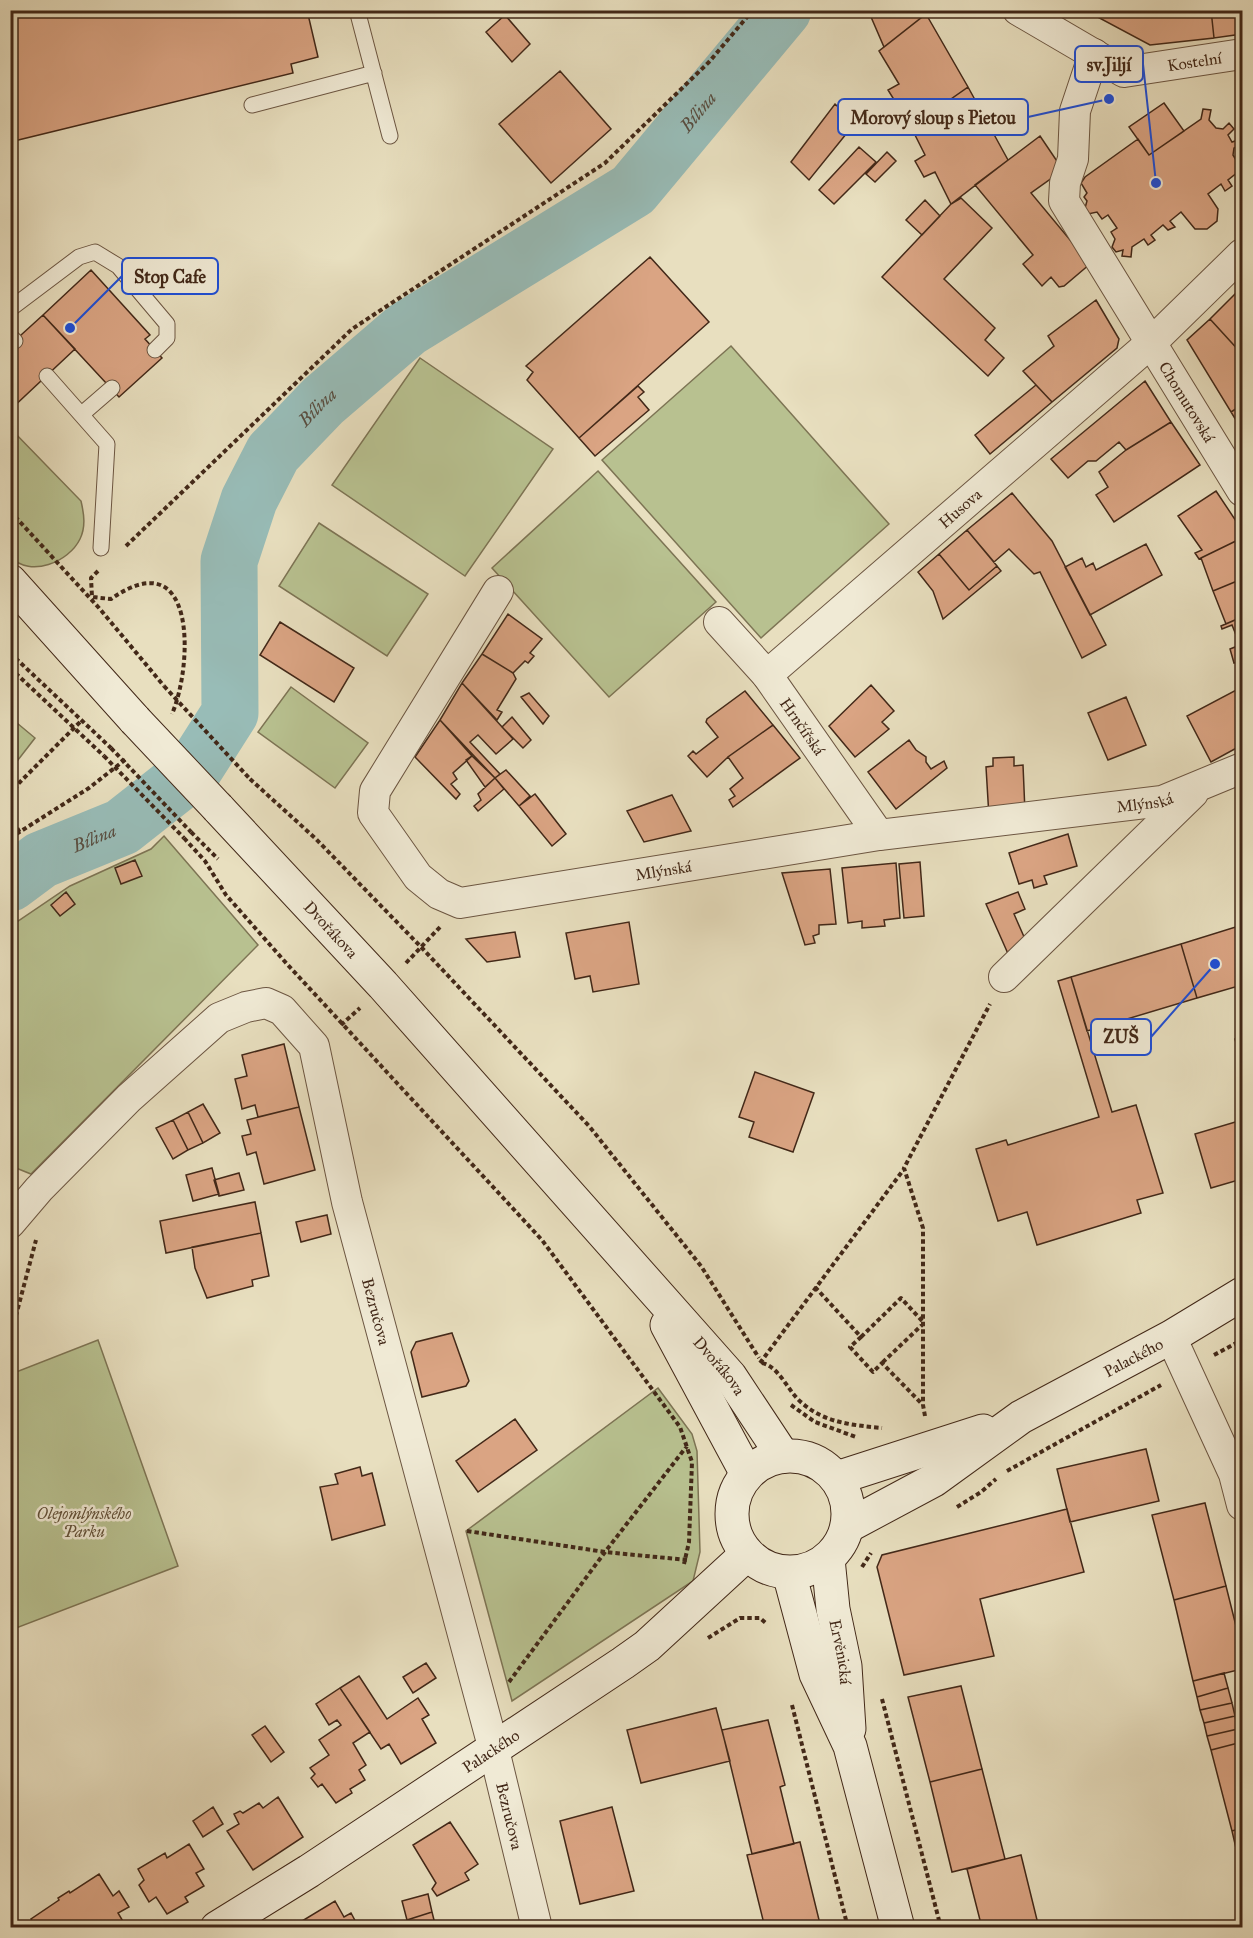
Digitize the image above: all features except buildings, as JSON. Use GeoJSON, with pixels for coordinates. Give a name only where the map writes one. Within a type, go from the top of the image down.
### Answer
{"type":"FeatureCollection","features":[{"type":"Feature","properties":{"kind":"street","name":"Kostelní"},"geometry":{"type":"LineString","coordinates":[[1018,10],[1124,72],[1242,54]]}},
{"type":"Feature","properties":{"kind":"street","name":"Chomutovská"},"geometry":{"type":"LineString","coordinates":[[1094,54],[1075,111],[1073,159],[1065,183],[1065,201],[1153,341],[1242,491]]}},
{"type":"Feature","properties":{"kind":"street"},"geometry":{"type":"LineString","coordinates":[[1153,341],[1242,254]]}},
{"type":"Feature","properties":{"kind":"street","name":"Husova"},"geometry":{"type":"LineString","coordinates":[[766,675],[1153,341]]}},
{"type":"Feature","properties":{"kind":"street","name":"Dvořákova"},"geometry":{"type":"LineString","coordinates":[[10,581],[150,721],[218,808],[383,985],[730,1376],[783,1456]]}},
{"type":"Feature","properties":{"kind":"street","name":"Mlýnská"},"geometry":{"type":"LineString","coordinates":[[498,591],[375,791],[373,813],[418,877],[439,894],[460,903],[879,835],[1162,801],[1242,768]]}},
{"type":"Feature","properties":{"kind":"street","name":"Hrnčířská"},"geometry":{"type":"LineString","coordinates":[[719,622],[766,675],[879,835]]}},
{"type":"Feature","properties":{"kind":"street"},"geometry":{"type":"LineString","coordinates":[[1004,977],[1200,786]]}},
{"type":"Feature","properties":{"kind":"street","name":"Bezručova"},"geometry":{"type":"LineString","coordinates":[[10,1223],[39,1189],[129,1098],[219,1018],[246,1006],[266,1003],[282,1010],[314,1046],[347,1202],[494,1750],[537,1928]]}},
{"type":"Feature","properties":{"kind":"street","name":"Dvořákova"},"geometry":{"type":"LineString","coordinates":[[646,1284],[747,1474]]}},
{"type":"Feature","properties":{"kind":"street","name":"Palackého"},"geometry":{"type":"LineString","coordinates":[[848,1526],[934,1480],[1021,1417],[1171,1337],[1242,1294]]}},
{"type":"Feature","properties":{"kind":"street"},"geometry":{"type":"LineString","coordinates":[[1171,1337],[1234,1474],[1242,1505]]}},
{"type":"Feature","properties":{"kind":"street","name":"Palackého"},"geometry":{"type":"LineString","coordinates":[[837,1478],[924,1452],[1021,1417]]}},
{"type":"Feature","properties":{"kind":"street"},"geometry":{"type":"LineString","coordinates":[[798,1455],[813,1460],[837,1478],[846,1493],[849,1509],[848,1526],[841,1544],[828,1559],[803,1571],[789,1573],[759,1564],[747,1554],[737,1539],[732,1514],[737,1488],[747,1474],[764,1461],[783,1456],[798,1455]]}},
{"type":"Feature","properties":{"kind":"street","name":"Palackého"},"geometry":{"type":"LineString","coordinates":[[217,1928],[494,1750],[647,1646],[747,1554]]}},
{"type":"Feature","properties":{"kind":"street","name":"Ervěnická"},"geometry":{"type":"LineString","coordinates":[[828,1559],[833,1609],[845,1666],[850,1746]]}},
{"type":"Feature","properties":{"kind":"street","name":"Ervěnická"},"geometry":{"type":"LineString","coordinates":[[789,1573],[816,1674],[850,1746],[898,1928]]}},
{"type":"Feature","properties":{"kind":"lane"},"geometry":{"type":"LineString","coordinates":[[357,10],[390,135]]}},
{"type":"Feature","properties":{"kind":"lane"},"geometry":{"type":"LineString","coordinates":[[252,105],[374,73]]}},
{"type":"Feature","properties":{"kind":"lane"},"geometry":{"type":"LineString","coordinates":[[10,309],[79,257],[95,252],[118,266],[167,324],[167,338],[155,350]]}},
{"type":"Feature","properties":{"kind":"lane"},"geometry":{"type":"LineString","coordinates":[[47,376],[107,444],[101,548]]}},
{"type":"Feature","properties":{"kind":"lane"},"geometry":{"type":"LineString","coordinates":[[82,414],[111,388]]}},
{"type":"Feature","properties":{"kind":"path"},"geometry":{"type":"LineString","coordinates":[[122,549],[352,329],[605,163],[709,62],[753,10]]}},
{"type":"Feature","properties":{"kind":"path"},"geometry":{"type":"LineString","coordinates":[[10,511],[99,608],[164,686],[250,779],[315,838],[589,1126],[701,1266],[757,1352],[761,1370]]}},
{"type":"Feature","properties":{"kind":"path"},"geometry":{"type":"LineString","coordinates":[[107,564],[91,578],[92,597],[111,599],[131,585],[146,582],[161,586],[174,596],[180,607],[186,640],[173,713],[150,721]]}},
{"type":"Feature","properties":{"kind":"path"},"geometry":{"type":"LineString","coordinates":[[10,653],[111,748],[191,832]]}},
{"type":"Feature","properties":{"kind":"path"},"geometry":{"type":"LineString","coordinates":[[10,668],[105,756],[184,838],[205,861],[226,895],[542,1240],[680,1427],[693,1462],[687,1560],[681,1570]]}},
{"type":"Feature","properties":{"kind":"path"},"geometry":{"type":"LineString","coordinates":[[10,796],[19,783],[82,720]]}},
{"type":"Feature","properties":{"kind":"path"},"geometry":{"type":"LineString","coordinates":[[10,838],[89,788],[132,753]]}},
{"type":"Feature","properties":{"kind":"path"},"geometry":{"type":"LineString","coordinates":[[10,814],[20,833]]}},
{"type":"Feature","properties":{"kind":"path"},"geometry":{"type":"LineString","coordinates":[[760,1363],[904,1168],[1004,977]]}},
{"type":"Feature","properties":{"kind":"path"},"geometry":{"type":"LineString","coordinates":[[342,1024],[357,1010]]}},
{"type":"Feature","properties":{"kind":"path"},"geometry":{"type":"LineString","coordinates":[[904,1168],[923,1228],[923,1405],[925,1416],[920,1424]]}},
{"type":"Feature","properties":{"kind":"path"},"geometry":{"type":"LineString","coordinates":[[10,1338],[36,1251],[39,1189]]}},
{"type":"Feature","properties":{"kind":"path"},"geometry":{"type":"LineString","coordinates":[[814,1287],[861,1337]]}},
{"type":"Feature","properties":{"kind":"path"},"geometry":{"type":"LineString","coordinates":[[901,1298],[924,1323],[873,1372],[850,1347],[901,1298]]}},
{"type":"Feature","properties":{"kind":"path"},"geometry":{"type":"LineString","coordinates":[[952,1509],[981,1492],[1002,1473],[1242,1340]]}},
{"type":"Feature","properties":{"kind":"path"},"geometry":{"type":"LineString","coordinates":[[882,1363],[923,1405]]}},
{"type":"Feature","properties":{"kind":"path"},"geometry":{"type":"LineString","coordinates":[[505,1688],[605,1552],[687,1446]]}},
{"type":"Feature","properties":{"kind":"path"},"geometry":{"type":"LineString","coordinates":[[434,1526],[605,1552],[687,1560]]}},
{"type":"Feature","properties":{"kind":"path"},"geometry":{"type":"LineString","coordinates":[[702,1642],[740,1618],[752,1616],[760,1618],[774,1633]]}},
{"type":"Feature","properties":{"kind":"path"},"geometry":{"type":"LineString","coordinates":[[789,1693],[848,1928]]}},
{"type":"Feature","properties":{"kind":"path"},"geometry":{"type":"LineString","coordinates":[[10,1916],[18,1928]]}},
{"type":"Feature","properties":{"kind":"green space"},"geometry":{"type":"Polygon","coordinates":[[[731,346],[889,524],[761,638],[602,460],[731,346]]]}},
{"type":"Feature","properties":{"kind":"green space"},"geometry":{"type":"Polygon","coordinates":[[[420,358],[553,449],[465,576],[332,485],[420,358]]]}},
{"type":"Feature","properties":{"kind":"green space"},"geometry":{"type":"Polygon","coordinates":[[[11,429],[81,501],[83,511],[83,530],[75,547],[58,560],[38,567],[19,563],[11,557],[11,429]]]}},
{"type":"Feature","properties":{"kind":"green space"},"geometry":{"type":"Polygon","coordinates":[[[598,471],[716,602],[609,697],[492,568],[598,471]]]}},
{"type":"Feature","properties":{"kind":"green space"},"geometry":{"type":"Polygon","coordinates":[[[319,523],[428,594],[387,656],[279,586],[319,523]]]}},
{"type":"Feature","properties":{"kind":"green space"},"geometry":{"type":"Polygon","coordinates":[[[291,687],[368,743],[335,788],[258,732],[291,687]]]}},
{"type":"Feature","properties":{"kind":"green space"},"geometry":{"type":"Polygon","coordinates":[[[11,718],[35,738],[11,769],[11,718]]]}},
{"type":"Feature","properties":{"kind":"green space"},"geometry":{"type":"Polygon","coordinates":[[[164,836],[258,945],[31,1174],[11,1166],[11,926],[70,886],[151,849],[164,836]]]}},
{"type":"Feature","properties":{"kind":"green space","name":"Olejomlýnského Parku"},"geometry":{"type":"Polygon","coordinates":[[[98,1340],[178,1566],[11,1630],[11,1374],[98,1340]]]}},
{"type":"Feature","properties":{"kind":"green space"},"geometry":{"type":"Polygon","coordinates":[[[658,1388],[692,1434],[697,1451],[700,1552],[693,1581],[512,1701],[466,1531],[658,1388]]]}},
{"type":"Feature","properties":{"kind":"waterway","name":"Bílina"},"geometry":{"type":"LineString","coordinates":[[10,883],[41,860],[122,827],[193,771],[230,713],[229,561],[249,500],[273,453],[323,401],[407,329],[633,190],[783,10]]}},
{"type":"Feature","properties":{"kind":"place","name":"Morový sloup s Pietou"},"geometry":{"type":"Point","coordinates":[1109,99]}},
{"type":"Feature","properties":{"kind":"place","name":"sv.Jiljí"},"geometry":{"type":"Point","coordinates":[1156,183]}},
{"type":"Feature","properties":{"kind":"place","name":"Stop Cafe"},"geometry":{"type":"Point","coordinates":[70,328]}},
{"type":"Feature","properties":{"kind":"place","name":"ZUŠ"},"geometry":{"type":"Point","coordinates":[1215,964]}}]}
